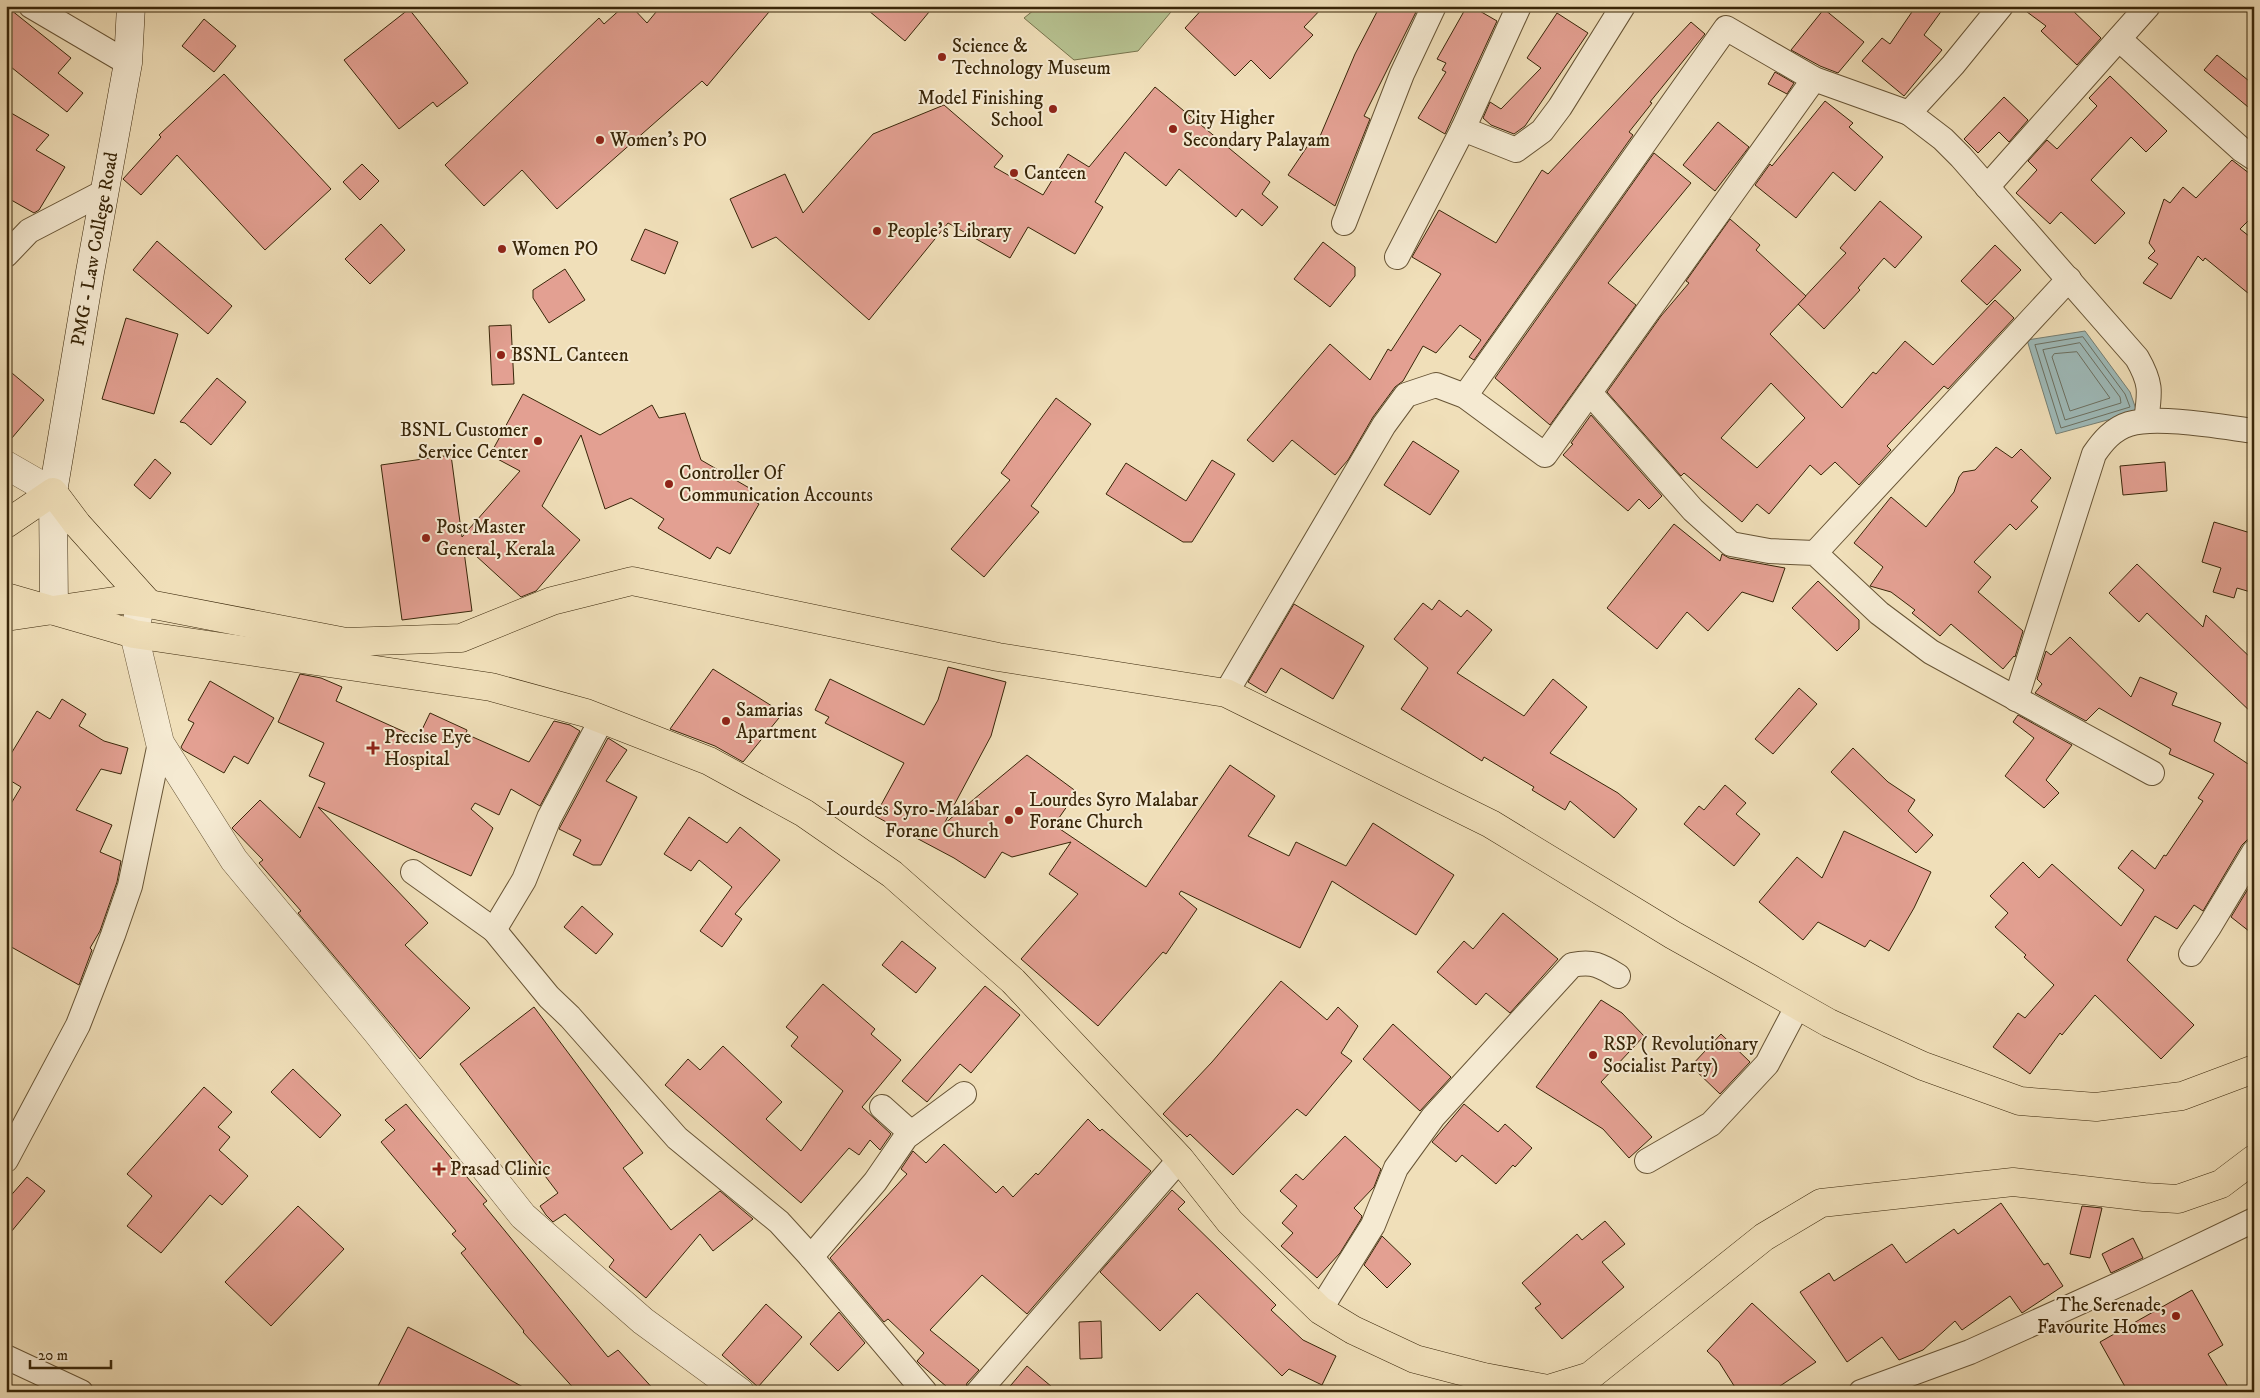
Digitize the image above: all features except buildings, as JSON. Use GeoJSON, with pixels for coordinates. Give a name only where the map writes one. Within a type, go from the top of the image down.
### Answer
{"type":"FeatureCollection","features":[{"type":"Feature","properties":{"kind":"main road"},"geometry":{"type":"LineString","coordinates":[[6,524],[53,492],[77,524],[145,603]]}},
{"type":"Feature","properties":{"kind":"main road"},"geometry":{"type":"LineString","coordinates":[[6,617],[121,600],[346,642],[461,638],[552,601],[632,582],[998,657],[1226,693],[1491,824],[1674,935],[1798,1005],[1829,1022],[1923,1066],[2020,1101],[2096,1107],[2182,1096],[2254,1069]]}},
{"type":"Feature","properties":{"kind":"main road"},"geometry":{"type":"LineString","coordinates":[[6,597],[54,609],[134,634],[491,687],[602,719],[709,761],[804,813],[892,874],[1013,981],[1180,1159],[1230,1222],[1320,1310],[1353,1330],[1415,1359],[1548,1389],[1590,1376],[1764,1237],[1821,1203],[2013,1182],[2178,1199],[2221,1184],[2254,1159]]}},
{"type":"Feature","properties":{"kind":"street"},"geometry":{"type":"LineString","coordinates":[[31,6],[128,63]]}},
{"type":"Feature","properties":{"kind":"street","name":"PMG - Law College Road"},"geometry":{"type":"LineString","coordinates":[[54,609],[53,492],[128,63],[132,6]]}},
{"type":"Feature","properties":{"kind":"street"},"geometry":{"type":"LineString","coordinates":[[1344,223],[1402,74],[1434,6]]}},
{"type":"Feature","properties":{"kind":"street"},"geometry":{"type":"LineString","coordinates":[[1397,257],[1463,129],[1518,6]]}},
{"type":"Feature","properties":{"kind":"street"},"geometry":{"type":"LineString","coordinates":[[1463,129],[1516,150],[1542,131],[1560,107],[1623,6]]}},
{"type":"Feature","properties":{"kind":"street"},"geometry":{"type":"LineString","coordinates":[[1909,113],[1954,65],[2001,6]]}},
{"type":"Feature","properties":{"kind":"street"},"geometry":{"type":"LineString","coordinates":[[1987,187],[2148,6]]}},
{"type":"Feature","properties":{"kind":"street"},"geometry":{"type":"LineString","coordinates":[[1465,396],[1726,28],[1814,79],[1909,113],[1943,139],[2137,358],[2148,377],[2150,395],[2146,421]]}},
{"type":"Feature","properties":{"kind":"street"},"geometry":{"type":"LineString","coordinates":[[2119,39],[2242,150],[2254,158]]}},
{"type":"Feature","properties":{"kind":"street"},"geometry":{"type":"LineString","coordinates":[[1226,693],[1384,425],[1406,395],[1436,385],[1465,396],[1546,455],[1814,79]]}},
{"type":"Feature","properties":{"kind":"street"},"geometry":{"type":"LineString","coordinates":[[6,255],[29,231],[104,192]]}},
{"type":"Feature","properties":{"kind":"street"},"geometry":{"type":"LineString","coordinates":[[1815,553],[2069,279]]}},
{"type":"Feature","properties":{"kind":"street"},"geometry":{"type":"LineString","coordinates":[[1590,393],[1693,510],[1731,544],[1770,551],[1815,553],[1879,613],[1931,652],[2152,773]]}},
{"type":"Feature","properties":{"kind":"street"},"geometry":{"type":"LineString","coordinates":[[2016,699],[2094,454],[2102,442],[2112,432],[2129,424],[2146,421],[2178,422],[2254,431]]}},
{"type":"Feature","properties":{"kind":"street"},"geometry":{"type":"LineString","coordinates":[[6,465],[53,492]]}},
{"type":"Feature","properties":{"kind":"street"},"geometry":{"type":"LineString","coordinates":[[145,603],[134,634],[160,742],[234,860],[376,1031],[523,1216],[643,1321],[740,1392]]}},
{"type":"Feature","properties":{"kind":"street"},"geometry":{"type":"LineString","coordinates":[[494,930],[524,880],[549,818],[602,719]]}},
{"type":"Feature","properties":{"kind":"street"},"geometry":{"type":"LineString","coordinates":[[6,1160],[78,1026],[113,935],[130,886],[160,742]]}},
{"type":"Feature","properties":{"kind":"street"},"geometry":{"type":"LineString","coordinates":[[2191,954],[2209,928],[2254,852]]}},
{"type":"Feature","properties":{"kind":"street"},"geometry":{"type":"LineString","coordinates":[[413,872],[494,930],[549,997],[570,1017],[677,1138],[703,1162],[779,1222],[832,1279],[925,1392]]}},
{"type":"Feature","properties":{"kind":"street"},"geometry":{"type":"LineString","coordinates":[[1320,1310],[1373,1225],[1396,1168],[1433,1117],[1482,1061],[1572,966],[1587,962],[1599,965],[1618,976]]}},
{"type":"Feature","properties":{"kind":"street"},"geometry":{"type":"LineString","coordinates":[[1647,1161],[1711,1124],[1767,1064],[1798,1005]]}},
{"type":"Feature","properties":{"kind":"street"},"geometry":{"type":"LineString","coordinates":[[811,1257],[875,1182],[906,1137],[964,1094]]}},
{"type":"Feature","properties":{"kind":"street"},"geometry":{"type":"LineString","coordinates":[[882,1107],[912,1133]]}},
{"type":"Feature","properties":{"kind":"street"},"geometry":{"type":"LineString","coordinates":[[978,1392],[1180,1159]]}},
{"type":"Feature","properties":{"kind":"street"},"geometry":{"type":"LineString","coordinates":[[1862,1392],[1890,1387],[1970,1352],[2131,1279],[2254,1220]]}},
{"type":"Feature","properties":{"kind":"street"},"geometry":{"type":"LineString","coordinates":[[6,1357],[80,1392]]}},
{"type":"Feature","properties":{"kind":"green space"},"geometry":{"type":"Polygon","coordinates":[[[1039,6],[1176,6],[1138,51],[1074,60],[1024,18],[1039,6]]]}},
{"type":"Feature","properties":{"kind":"water"},"geometry":{"type":"Polygon","coordinates":[[[2085,331],[2130,392],[2137,412],[2056,434],[2027,340],[2085,331]]]}},
{"type":"Feature","properties":{"kind":"place","name":"Science & Technology Museum"},"geometry":{"type":"Point","coordinates":[942,57]}},
{"type":"Feature","properties":{"kind":"place","name":"Model Finishing School"},"geometry":{"type":"Point","coordinates":[1053,109]}},
{"type":"Feature","properties":{"kind":"place","name":"City Higher Secondary Palayam"},"geometry":{"type":"Point","coordinates":[1173,129]}},
{"type":"Feature","properties":{"kind":"place","name":"Women's PO"},"geometry":{"type":"Point","coordinates":[600,140]}},
{"type":"Feature","properties":{"kind":"place","name":"Canteen"},"geometry":{"type":"Point","coordinates":[1014,173]}},
{"type":"Feature","properties":{"kind":"place","name":"People's Library"},"geometry":{"type":"Point","coordinates":[877,231]}},
{"type":"Feature","properties":{"kind":"place","name":"Women PO"},"geometry":{"type":"Point","coordinates":[502,249]}},
{"type":"Feature","properties":{"kind":"place","name":"BSNL Canteen"},"geometry":{"type":"Point","coordinates":[501,355]}},
{"type":"Feature","properties":{"kind":"place","name":"BSNL Customer Service Center"},"geometry":{"type":"Point","coordinates":[538,441]}},
{"type":"Feature","properties":{"kind":"place","name":"Controller Of Communication Accounts"},"geometry":{"type":"Point","coordinates":[669,484]}},
{"type":"Feature","properties":{"kind":"place","name":"Post Master General, Kerala"},"geometry":{"type":"Point","coordinates":[426,538]}},
{"type":"Feature","properties":{"kind":"place","name":"Samarias Apartment"},"geometry":{"type":"Point","coordinates":[726,721]}},
{"type":"Feature","properties":{"kind":"place","name":"Precise Eye Hospital"},"geometry":{"type":"Point","coordinates":[373,748]}},
{"type":"Feature","properties":{"kind":"place","name":"Lourdes Syro Malabar Forane Church"},"geometry":{"type":"Point","coordinates":[1019,811]}},
{"type":"Feature","properties":{"kind":"place","name":"Lourdes Syro-Malabar Forane Church"},"geometry":{"type":"Point","coordinates":[1009,820]}},
{"type":"Feature","properties":{"kind":"place","name":"RSP ( Revolutionary Socialist Party)"},"geometry":{"type":"Point","coordinates":[1593,1055]}},
{"type":"Feature","properties":{"kind":"place","name":"Prasad Clinic"},"geometry":{"type":"Point","coordinates":[439,1169]}},
{"type":"Feature","properties":{"kind":"place","name":"The Serenade, Favourite Homes"},"geometry":{"type":"Point","coordinates":[2176,1316]}}]}
